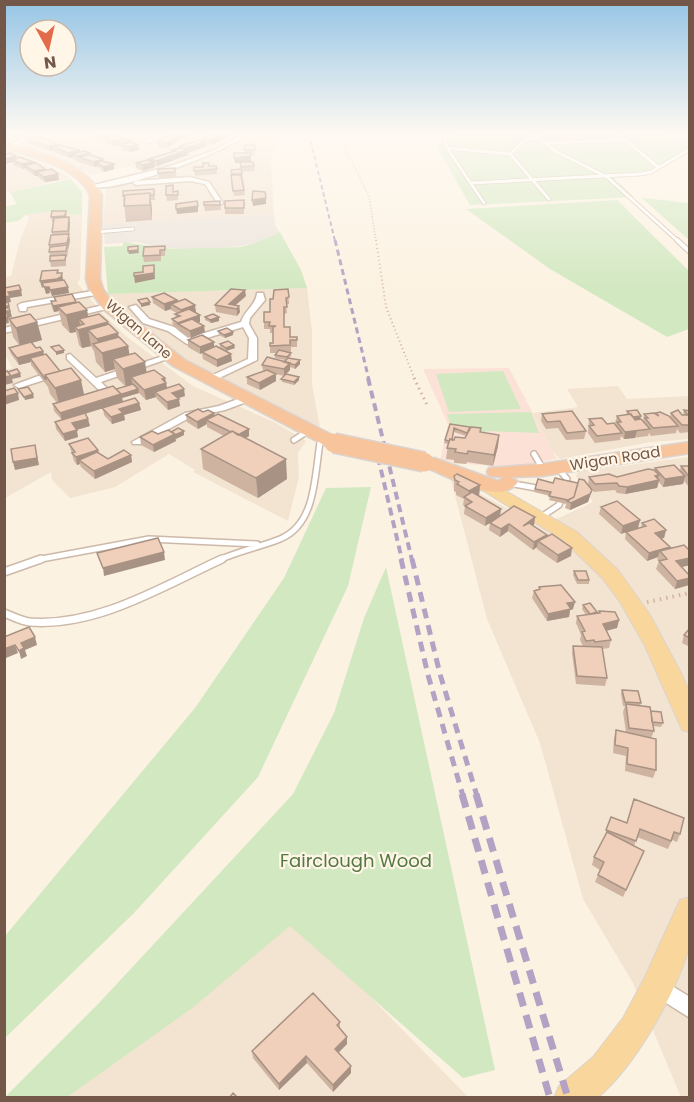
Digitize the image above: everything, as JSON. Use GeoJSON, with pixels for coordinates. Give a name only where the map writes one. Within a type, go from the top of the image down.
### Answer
{"type":"FeatureCollection","features":[{"type":"Feature","properties":{"kind":"highway","name":"Wigan Lane"},"geometry":{"type":"LineString","coordinates":[[93,186],[96,195],[93,279],[98,292],[108,306],[170,357],[314,438]]}},
{"type":"Feature","properties":{"kind":"highway"},"geometry":{"type":"LineString","coordinates":[[314,438],[498,480]]}},
{"type":"Feature","properties":{"kind":"highway","name":"Wigan Road"},"geometry":{"type":"LineString","coordinates":[[498,480],[544,465],[690,447]]}},
{"type":"Feature","properties":{"kind":"main road"},"geometry":{"type":"LineString","coordinates":[[498,480],[507,500],[537,514],[571,536],[598,560],[633,605],[655,645],[690,723]]}},
{"type":"Feature","properties":{"kind":"main road"},"geometry":{"type":"LineString","coordinates":[[571,1098],[608,1065],[658,987],[690,910]]}},
{"type":"Feature","properties":{"kind":"street"},"geometry":{"type":"LineString","coordinates":[[93,186],[100,185]]}},
{"type":"Feature","properties":{"kind":"street"},"geometry":{"type":"LineString","coordinates":[[209,185],[220,203]]}},
{"type":"Feature","properties":{"kind":"street"},"geometry":{"type":"LineString","coordinates":[[23,309],[22,305],[98,292]]}},
{"type":"Feature","properties":{"kind":"street"},"geometry":{"type":"LineString","coordinates":[[209,380],[252,360],[253,338],[245,324],[246,318],[261,300],[260,295]]}},
{"type":"Feature","properties":{"kind":"street"},"geometry":{"type":"LineString","coordinates":[[4,331],[108,306]]}},
{"type":"Feature","properties":{"kind":"street"},"geometry":{"type":"LineString","coordinates":[[134,307],[146,321],[171,329],[187,341],[245,324]]}},
{"type":"Feature","properties":{"kind":"street"},"geometry":{"type":"LineString","coordinates":[[70,357],[107,393]]}},
{"type":"Feature","properties":{"kind":"street"},"geometry":{"type":"LineString","coordinates":[[95,381],[170,357]]}},
{"type":"Feature","properties":{"kind":"street"},"geometry":{"type":"LineString","coordinates":[[66,372],[81,368]]}},
{"type":"Feature","properties":{"kind":"street"},"geometry":{"type":"LineString","coordinates":[[19,385],[41,378]]}},
{"type":"Feature","properties":{"kind":"street"},"geometry":{"type":"LineString","coordinates":[[137,442],[188,415],[222,408],[246,399]]}},
{"type":"Feature","properties":{"kind":"street"},"geometry":{"type":"LineString","coordinates":[[658,987],[690,1008]]}},
{"type":"Feature","properties":{"kind":"lane"},"geometry":{"type":"LineString","coordinates":[[472,185],[484,203]]}},
{"type":"Feature","properties":{"kind":"lane"},"geometry":{"type":"LineString","coordinates":[[538,185],[549,199]]}},
{"type":"Feature","properties":{"kind":"lane"},"geometry":{"type":"LineString","coordinates":[[616,185],[690,252]]}},
{"type":"Feature","properties":{"kind":"lane"},"geometry":{"type":"LineString","coordinates":[[95,232],[133,230]]}},
{"type":"Feature","properties":{"kind":"lane"},"geometry":{"type":"LineString","coordinates":[[4,614],[13,619],[45,623],[98,612],[137,599],[236,552],[288,535],[304,521],[309,506],[314,438]]}},
{"type":"Feature","properties":{"kind":"lane"},"geometry":{"type":"LineString","coordinates":[[537,514],[559,505],[567,479],[544,465]]}},
{"type":"Feature","properties":{"kind":"lane"},"geometry":{"type":"LineString","coordinates":[[498,480],[563,493]]}},
{"type":"Feature","properties":{"kind":"lane"},"geometry":{"type":"LineString","coordinates":[[4,572],[43,558],[149,538],[261,544]]}},
{"type":"Feature","properties":{"kind":"path"},"geometry":{"type":"LineString","coordinates":[[365,185],[377,235],[382,292],[399,345],[428,407]]}},
{"type":"Feature","properties":{"kind":"path"},"geometry":{"type":"LineString","coordinates":[[649,602],[690,593]]}},
{"type":"Feature","properties":{"kind":"shaded area"},"geometry":{"type":"Polygon","coordinates":[[[5,185],[38,185],[9,192],[5,189],[5,185]]]}},
{"type":"Feature","properties":{"kind":"shaded area"},"geometry":{"type":"Polygon","coordinates":[[[272,185],[274,214],[103,224],[106,187],[272,185]]]}},
{"type":"Feature","properties":{"kind":"shaded area"},"geometry":{"type":"Polygon","coordinates":[[[65,210],[70,215],[82,214],[80,279],[77,283],[101,312],[127,337],[193,386],[276,423],[306,441],[298,453],[299,477],[288,521],[193,472],[195,470],[169,454],[115,487],[70,498],[52,480],[51,472],[5,498],[5,370],[12,368],[5,354],[5,277],[11,276],[29,218],[26,214],[65,210]]]}},
{"type":"Feature","properties":{"kind":"shaded area"},"geometry":{"type":"Polygon","coordinates":[[[274,214],[275,226],[280,232],[250,245],[196,250],[165,248],[136,242],[105,244],[103,224],[274,214]]]}},
{"type":"Feature","properties":{"kind":"shaded area"},"geometry":{"type":"Polygon","coordinates":[[[307,288],[312,332],[312,384],[320,428],[184,358],[122,311],[108,294],[307,288]]]}},
{"type":"Feature","properties":{"kind":"shaded area"},"geometry":{"type":"Polygon","coordinates":[[[509,368],[557,459],[510,467],[440,460],[448,424],[423,369],[509,368]]]}},
{"type":"Feature","properties":{"kind":"shaded area"},"geometry":{"type":"Polygon","coordinates":[[[618,386],[627,399],[689,396],[689,439],[651,442],[560,459],[552,450],[533,413],[578,407],[567,389],[618,386]]]}},
{"type":"Feature","properties":{"kind":"shaded area"},"geometry":{"type":"Polygon","coordinates":[[[689,457],[689,1097],[681,1097],[633,983],[583,899],[540,743],[487,619],[451,480],[534,523],[559,518],[593,502],[576,476],[578,472],[689,457]]]}},
{"type":"Feature","properties":{"kind":"shaded area"},"geometry":{"type":"Polygon","coordinates":[[[288,912],[468,1097],[62,1098],[288,912]]]}},
{"type":"Feature","properties":{"kind":"green space"},"geometry":{"type":"Polygon","coordinates":[[[41,185],[76,185],[82,192],[82,214],[70,215],[65,210],[27,214],[18,221],[5,223],[4,207],[17,204],[10,192],[41,185]]]}},
{"type":"Feature","properties":{"kind":"green space"},"geometry":{"type":"Polygon","coordinates":[[[459,185],[622,185],[634,197],[470,205],[459,185]]]}},
{"type":"Feature","properties":{"kind":"green space"},"geometry":{"type":"Polygon","coordinates":[[[642,198],[689,203],[689,240],[642,198]]]}},
{"type":"Feature","properties":{"kind":"green space"},"geometry":{"type":"Polygon","coordinates":[[[617,200],[689,271],[689,329],[667,337],[550,269],[466,209],[617,200]]]}},
{"type":"Feature","properties":{"kind":"green space"},"geometry":{"type":"Polygon","coordinates":[[[280,232],[301,270],[307,288],[108,294],[104,247],[123,246],[123,242],[173,249],[241,247],[280,232]]]}},
{"type":"Feature","properties":{"kind":"green space"},"geometry":{"type":"Polygon","coordinates":[[[503,371],[521,409],[449,412],[436,374],[503,371]]]}},
{"type":"Feature","properties":{"kind":"green space"},"geometry":{"type":"Polygon","coordinates":[[[531,412],[539,433],[487,431],[480,434],[450,424],[447,414],[531,412]]]}},
{"type":"Feature","properties":{"kind":"green space"},"geometry":{"type":"Polygon","coordinates":[[[371,487],[348,586],[258,777],[134,913],[5,1038],[5,936],[195,708],[284,578],[326,488],[371,487]]]}},
{"type":"Feature","properties":{"kind":"green space","name":"Fairclough Wood"},"geometry":{"type":"Polygon","coordinates":[[[386,567],[495,1070],[463,1078],[290,926],[191,1009],[67,1097],[5,1097],[100,1002],[293,794],[334,713],[364,618],[386,567]]]}},
{"type":"Feature","properties":{"kind":"building"},"geometry":{"type":"Polygon","coordinates":[[[173,185],[173,192],[178,191],[178,195],[166,195],[166,186],[173,185]]]}},
{"type":"Feature","properties":{"kind":"building"},"geometry":{"type":"Polygon","coordinates":[[[232,185],[243,185],[244,190],[233,191],[232,185]]]}},
{"type":"Feature","properties":{"kind":"building"},"geometry":{"type":"Polygon","coordinates":[[[154,189],[154,195],[150,193],[123,196],[123,191],[154,189]]]}},
{"type":"Feature","properties":{"kind":"building"},"geometry":{"type":"Polygon","coordinates":[[[253,191],[265,192],[266,198],[252,200],[253,191]]]}},
{"type":"Feature","properties":{"kind":"building"},"geometry":{"type":"Polygon","coordinates":[[[150,193],[150,205],[124,206],[125,195],[150,193]]]}},
{"type":"Feature","properties":{"kind":"building"},"geometry":{"type":"Polygon","coordinates":[[[244,200],[244,208],[225,208],[225,201],[244,200]]]}},
{"type":"Feature","properties":{"kind":"building"},"geometry":{"type":"Polygon","coordinates":[[[197,201],[198,206],[176,209],[176,204],[197,201]]]}},
{"type":"Feature","properties":{"kind":"building"},"geometry":{"type":"Polygon","coordinates":[[[220,201],[220,205],[204,205],[204,202],[220,201]]]}},
{"type":"Feature","properties":{"kind":"building"},"geometry":{"type":"Polygon","coordinates":[[[52,211],[66,211],[65,216],[51,217],[52,211]]]}},
{"type":"Feature","properties":{"kind":"building"},"geometry":{"type":"Polygon","coordinates":[[[69,217],[68,231],[52,232],[54,218],[69,217]]]}},
{"type":"Feature","properties":{"kind":"building"},"geometry":{"type":"Polygon","coordinates":[[[69,234],[67,243],[49,245],[51,235],[69,234]]]}},
{"type":"Feature","properties":{"kind":"building"},"geometry":{"type":"Polygon","coordinates":[[[67,245],[66,251],[49,252],[50,247],[67,245]]]}},
{"type":"Feature","properties":{"kind":"building"},"geometry":{"type":"Polygon","coordinates":[[[138,246],[138,250],[128,251],[128,247],[138,246]]]}},
{"type":"Feature","properties":{"kind":"building"},"geometry":{"type":"Polygon","coordinates":[[[165,246],[165,250],[160,250],[160,255],[143,256],[144,247],[165,246]]]}},
{"type":"Feature","properties":{"kind":"building"},"geometry":{"type":"Polygon","coordinates":[[[66,255],[65,260],[50,261],[50,256],[66,255]]]}},
{"type":"Feature","properties":{"kind":"building"},"geometry":{"type":"Polygon","coordinates":[[[154,265],[154,273],[134,276],[134,273],[143,272],[143,266],[154,265]]]}},
{"type":"Feature","properties":{"kind":"building"},"geometry":{"type":"Polygon","coordinates":[[[58,270],[57,273],[62,273],[61,277],[40,281],[42,271],[58,270]]]}},
{"type":"Feature","properties":{"kind":"building"},"geometry":{"type":"Polygon","coordinates":[[[64,280],[68,287],[50,290],[42,283],[64,280]]]}},
{"type":"Feature","properties":{"kind":"building"},"geometry":{"type":"Polygon","coordinates":[[[19,285],[21,290],[8,292],[10,296],[4,297],[4,288],[19,285]]]}},
{"type":"Feature","properties":{"kind":"building"},"geometry":{"type":"Polygon","coordinates":[[[231,289],[245,290],[229,304],[239,306],[237,309],[215,305],[231,289]]]}},
{"type":"Feature","properties":{"kind":"building"},"geometry":{"type":"Polygon","coordinates":[[[288,289],[287,307],[284,307],[284,327],[290,327],[290,337],[297,337],[297,340],[290,340],[290,345],[270,346],[270,343],[273,343],[273,327],[276,326],[269,326],[270,322],[264,322],[264,312],[270,312],[270,299],[273,299],[274,290],[288,289]]]}},
{"type":"Feature","properties":{"kind":"building"},"geometry":{"type":"Polygon","coordinates":[[[164,293],[177,300],[164,304],[152,297],[164,293]]]}},
{"type":"Feature","properties":{"kind":"building"},"geometry":{"type":"Polygon","coordinates":[[[72,294],[76,302],[53,306],[51,301],[56,301],[54,297],[72,294]]]}},
{"type":"Feature","properties":{"kind":"building"},"geometry":{"type":"Polygon","coordinates":[[[147,298],[150,302],[141,304],[138,300],[147,298]]]}},
{"type":"Feature","properties":{"kind":"building"},"geometry":{"type":"Polygon","coordinates":[[[185,299],[195,305],[181,310],[171,304],[185,299]]]}},
{"type":"Feature","properties":{"kind":"building"},"geometry":{"type":"Polygon","coordinates":[[[79,302],[87,310],[66,315],[58,307],[79,302]]]}},
{"type":"Feature","properties":{"kind":"building"},"geometry":{"type":"Polygon","coordinates":[[[4,308],[9,308],[10,311],[6,311],[8,317],[4,317],[4,308]]]}},
{"type":"Feature","properties":{"kind":"building"},"geometry":{"type":"Polygon","coordinates":[[[189,309],[200,315],[178,323],[172,319],[180,316],[175,314],[189,309]]]}},
{"type":"Feature","properties":{"kind":"building"},"geometry":{"type":"Polygon","coordinates":[[[30,314],[37,322],[16,328],[9,319],[30,314]]]}},
{"type":"Feature","properties":{"kind":"building"},"geometry":{"type":"Polygon","coordinates":[[[99,314],[108,322],[78,330],[75,327],[84,324],[79,319],[99,314]]]}},
{"type":"Feature","properties":{"kind":"building"},"geometry":{"type":"Polygon","coordinates":[[[213,314],[219,317],[210,320],[205,317],[213,314]]]}},
{"type":"Feature","properties":{"kind":"building"},"geometry":{"type":"Polygon","coordinates":[[[192,319],[204,326],[190,331],[178,324],[192,319]]]}},
{"type":"Feature","properties":{"kind":"building"},"geometry":{"type":"Polygon","coordinates":[[[109,324],[118,333],[97,339],[88,330],[109,324]]]}},
{"type":"Feature","properties":{"kind":"building"},"geometry":{"type":"Polygon","coordinates":[[[227,328],[233,332],[224,335],[218,331],[227,328]]]}},
{"type":"Feature","properties":{"kind":"building"},"geometry":{"type":"Polygon","coordinates":[[[202,335],[214,342],[200,347],[188,340],[202,335]]]}},
{"type":"Feature","properties":{"kind":"building"},"geometry":{"type":"Polygon","coordinates":[[[119,337],[128,346],[102,353],[93,344],[119,337]]]}},
{"type":"Feature","properties":{"kind":"building"},"geometry":{"type":"Polygon","coordinates":[[[228,341],[234,345],[226,348],[220,344],[228,341]]]}},
{"type":"Feature","properties":{"kind":"building"},"geometry":{"type":"Polygon","coordinates":[[[31,342],[43,351],[17,358],[9,348],[31,342]]]}},
{"type":"Feature","properties":{"kind":"building"},"geometry":{"type":"Polygon","coordinates":[[[59,345],[64,350],[56,352],[51,347],[59,345]]]}},
{"type":"Feature","properties":{"kind":"building"},"geometry":{"type":"Polygon","coordinates":[[[216,346],[231,354],[217,360],[202,352],[216,346]]]}},
{"type":"Feature","properties":{"kind":"building"},"geometry":{"type":"Polygon","coordinates":[[[279,350],[291,353],[287,357],[275,355],[279,350]]]}},
{"type":"Feature","properties":{"kind":"building"},"geometry":{"type":"Polygon","coordinates":[[[135,353],[145,362],[123,369],[113,359],[135,353]]]}},
{"type":"Feature","properties":{"kind":"building"},"geometry":{"type":"Polygon","coordinates":[[[46,354],[60,371],[45,375],[46,380],[30,358],[46,354]]]}},
{"type":"Feature","properties":{"kind":"building"},"geometry":{"type":"Polygon","coordinates":[[[267,357],[290,363],[284,369],[262,365],[267,357]]]}},
{"type":"Feature","properties":{"kind":"building"},"geometry":{"type":"Polygon","coordinates":[[[288,358],[300,360],[295,365],[284,362],[288,358]]]}},
{"type":"Feature","properties":{"kind":"building"},"geometry":{"type":"Polygon","coordinates":[[[71,368],[81,380],[55,388],[45,375],[71,368]]]}},
{"type":"Feature","properties":{"kind":"building"},"geometry":{"type":"Polygon","coordinates":[[[17,369],[20,373],[11,376],[8,372],[17,369]]]}},
{"type":"Feature","properties":{"kind":"building"},"geometry":{"type":"Polygon","coordinates":[[[154,370],[165,378],[162,379],[166,383],[144,390],[131,377],[154,370]]]}},
{"type":"Feature","properties":{"kind":"building"},"geometry":{"type":"Polygon","coordinates":[[[267,370],[276,374],[259,383],[247,377],[267,370]]]}},
{"type":"Feature","properties":{"kind":"building"},"geometry":{"type":"Polygon","coordinates":[[[7,371],[11,376],[4,377],[4,372],[7,371]]]}},
{"type":"Feature","properties":{"kind":"building"},"geometry":{"type":"Polygon","coordinates":[[[286,374],[299,377],[294,382],[281,379],[286,374]]]}},
{"type":"Feature","properties":{"kind":"building"},"geometry":{"type":"Polygon","coordinates":[[[133,384],[138,389],[119,395],[121,394],[116,389],[133,384]]]}},
{"type":"Feature","properties":{"kind":"building"},"geometry":{"type":"Polygon","coordinates":[[[179,384],[184,389],[172,393],[179,399],[167,402],[155,392],[179,384]]]}},
{"type":"Feature","properties":{"kind":"building"},"geometry":{"type":"Polygon","coordinates":[[[113,386],[121,394],[60,413],[53,404],[113,386]]]}},
{"type":"Feature","properties":{"kind":"building"},"geometry":{"type":"Polygon","coordinates":[[[28,387],[33,394],[24,397],[18,389],[28,387]]]}},
{"type":"Feature","properties":{"kind":"building"},"geometry":{"type":"Polygon","coordinates":[[[14,388],[18,393],[4,397],[4,391],[14,388]]]}},
{"type":"Feature","properties":{"kind":"building"},"geometry":{"type":"Polygon","coordinates":[[[135,398],[139,403],[119,409],[123,413],[111,417],[102,408],[135,398]]]}},
{"type":"Feature","properties":{"kind":"building"},"geometry":{"type":"Polygon","coordinates":[[[198,409],[214,413],[197,422],[186,415],[198,409]]]}},
{"type":"Feature","properties":{"kind":"building"},"geometry":{"type":"Polygon","coordinates":[[[637,410],[641,416],[633,417],[627,411],[637,410]]]}},
{"type":"Feature","properties":{"kind":"building"},"geometry":{"type":"Polygon","coordinates":[[[678,410],[682,415],[688,415],[684,410],[690,411],[690,425],[682,425],[671,413],[678,410]]]}},
{"type":"Feature","properties":{"kind":"building"},"geometry":{"type":"Polygon","coordinates":[[[572,411],[586,431],[567,433],[560,421],[547,422],[542,414],[572,411]]]}},
{"type":"Feature","properties":{"kind":"building"},"geometry":{"type":"Polygon","coordinates":[[[660,412],[669,416],[678,426],[653,428],[644,414],[654,413],[659,416],[656,413],[660,412]]]}},
{"type":"Feature","properties":{"kind":"building"},"geometry":{"type":"Polygon","coordinates":[[[85,413],[88,419],[72,423],[77,430],[63,434],[55,422],[85,413]]]}},
{"type":"Feature","properties":{"kind":"building"},"geometry":{"type":"Polygon","coordinates":[[[218,414],[249,429],[238,435],[206,420],[218,414]]]}},
{"type":"Feature","properties":{"kind":"building"},"geometry":{"type":"Polygon","coordinates":[[[631,414],[635,420],[641,419],[650,429],[625,432],[617,422],[621,422],[617,416],[631,414]]]}},
{"type":"Feature","properties":{"kind":"building"},"geometry":{"type":"Polygon","coordinates":[[[602,418],[607,424],[614,423],[622,433],[597,436],[589,426],[594,425],[589,419],[602,418]]]}},
{"type":"Feature","properties":{"kind":"building"},"geometry":{"type":"Polygon","coordinates":[[[450,424],[470,427],[467,433],[454,428],[452,440],[449,441],[445,440],[450,424]]]}},
{"type":"Feature","properties":{"kind":"building"},"geometry":{"type":"Polygon","coordinates":[[[471,427],[481,428],[480,432],[499,435],[494,455],[468,451],[467,454],[447,448],[450,439],[465,438],[471,427]]]}},
{"type":"Feature","properties":{"kind":"building"},"geometry":{"type":"Polygon","coordinates":[[[178,428],[184,431],[175,435],[171,432],[178,428]]]}},
{"type":"Feature","properties":{"kind":"building"},"geometry":{"type":"Polygon","coordinates":[[[168,430],[175,434],[153,445],[140,437],[152,431],[158,434],[168,430]]]}},
{"type":"Feature","properties":{"kind":"building"},"geometry":{"type":"Polygon","coordinates":[[[232,431],[286,459],[256,478],[201,449],[232,431]]]}},
{"type":"Feature","properties":{"kind":"building"},"geometry":{"type":"Polygon","coordinates":[[[88,438],[98,450],[76,457],[69,444],[88,438]]]}},
{"type":"Feature","properties":{"kind":"building"},"geometry":{"type":"Polygon","coordinates":[[[35,445],[37,458],[13,462],[11,449],[35,445]]]}},
{"type":"Feature","properties":{"kind":"building"},"geometry":{"type":"Polygon","coordinates":[[[124,450],[131,455],[94,471],[79,460],[97,452],[108,459],[124,450]]]}},
{"type":"Feature","properties":{"kind":"building"},"geometry":{"type":"Polygon","coordinates":[[[674,465],[685,476],[665,479],[655,468],[674,465]]]}},
{"type":"Feature","properties":{"kind":"building"},"geometry":{"type":"Polygon","coordinates":[[[681,466],[690,466],[690,478],[681,466]]]}},
{"type":"Feature","properties":{"kind":"building"},"geometry":{"type":"Polygon","coordinates":[[[648,469],[654,470],[659,475],[655,476],[659,480],[627,487],[619,486],[617,483],[595,484],[589,477],[609,474],[617,477],[648,469]]]}},
{"type":"Feature","properties":{"kind":"building"},"geometry":{"type":"Polygon","coordinates":[[[457,474],[480,485],[469,491],[457,484],[459,482],[454,476],[457,474]]]}},
{"type":"Feature","properties":{"kind":"building"},"geometry":{"type":"Polygon","coordinates":[[[555,478],[578,483],[574,497],[568,500],[549,496],[551,492],[535,489],[538,479],[553,483],[555,478]]]}},
{"type":"Feature","properties":{"kind":"building"},"geometry":{"type":"Polygon","coordinates":[[[579,479],[584,480],[592,490],[590,494],[571,503],[567,501],[574,497],[579,479]]]}},
{"type":"Feature","properties":{"kind":"building"},"geometry":{"type":"Polygon","coordinates":[[[472,492],[501,509],[486,518],[465,506],[472,502],[464,497],[472,492]]]}},
{"type":"Feature","properties":{"kind":"building"},"geometry":{"type":"Polygon","coordinates":[[[617,501],[640,520],[623,526],[601,507],[617,501]]]}},
{"type":"Feature","properties":{"kind":"building"},"geometry":{"type":"Polygon","coordinates":[[[514,506],[535,517],[523,526],[529,523],[547,535],[534,542],[509,524],[501,529],[490,523],[514,506]]]}},
{"type":"Feature","properties":{"kind":"building"},"geometry":{"type":"Polygon","coordinates":[[[654,519],[666,530],[655,533],[670,547],[649,553],[626,532],[646,526],[642,523],[654,519]]]}},
{"type":"Feature","properties":{"kind":"building"},"geometry":{"type":"Polygon","coordinates":[[[552,534],[572,548],[558,555],[538,541],[552,534]]]}},
{"type":"Feature","properties":{"kind":"building"},"geometry":{"type":"Polygon","coordinates":[[[158,538],[164,552],[103,568],[97,553],[158,538]]]}},
{"type":"Feature","properties":{"kind":"building"},"geometry":{"type":"Polygon","coordinates":[[[684,545],[690,551],[690,558],[676,561],[690,578],[677,581],[659,561],[667,559],[660,551],[684,545]]]}},
{"type":"Feature","properties":{"kind":"building"},"geometry":{"type":"Polygon","coordinates":[[[574,571],[586,571],[589,580],[578,580],[574,571]]]}},
{"type":"Feature","properties":{"kind":"building"},"geometry":{"type":"Polygon","coordinates":[[[561,585],[575,602],[567,603],[571,609],[548,614],[534,591],[540,589],[539,587],[561,585]]]}},
{"type":"Feature","properties":{"kind":"building"},"geometry":{"type":"Polygon","coordinates":[[[590,603],[597,612],[590,614],[583,605],[590,603]]]}},
{"type":"Feature","properties":{"kind":"building"},"geometry":{"type":"Polygon","coordinates":[[[599,611],[615,612],[619,620],[603,624],[611,640],[586,641],[582,632],[585,631],[577,616],[600,613],[599,611]]]}},
{"type":"Feature","properties":{"kind":"building"},"geometry":{"type":"Polygon","coordinates":[[[29,627],[35,637],[21,643],[24,648],[19,651],[15,645],[4,649],[4,637],[29,627]]]}},
{"type":"Feature","properties":{"kind":"building"},"geometry":{"type":"Polygon","coordinates":[[[690,628],[690,638],[684,635],[690,628]]]}},
{"type":"Feature","properties":{"kind":"building"},"geometry":{"type":"Polygon","coordinates":[[[573,646],[602,647],[607,678],[577,676],[573,646]]]}},
{"type":"Feature","properties":{"kind":"building"},"geometry":{"type":"Polygon","coordinates":[[[622,690],[638,691],[641,703],[625,702],[622,690]]]}},
{"type":"Feature","properties":{"kind":"building"},"geometry":{"type":"Polygon","coordinates":[[[626,704],[650,707],[654,731],[629,728],[626,704]]]}},
{"type":"Feature","properties":{"kind":"building"},"geometry":{"type":"Polygon","coordinates":[[[651,711],[661,712],[663,723],[652,722],[651,711]]]}},
{"type":"Feature","properties":{"kind":"building"},"geometry":{"type":"Polygon","coordinates":[[[616,730],[656,739],[656,770],[627,764],[628,748],[615,745],[616,730]]]}},
{"type":"Feature","properties":{"kind":"building"},"geometry":{"type":"Polygon","coordinates":[[[634,799],[684,818],[680,834],[674,832],[671,841],[640,829],[636,841],[606,830],[611,817],[627,823],[634,799]]]}},
{"type":"Feature","properties":{"kind":"building"},"geometry":{"type":"Polygon","coordinates":[[[607,832],[644,851],[626,890],[598,875],[604,862],[594,857],[607,832]]]}},
{"type":"Feature","properties":{"kind":"building"},"geometry":{"type":"Polygon","coordinates":[[[313,993],[340,1022],[337,1025],[347,1037],[335,1049],[351,1066],[333,1085],[306,1056],[279,1084],[252,1051],[313,993]]]}},
{"type":"Feature","properties":{"kind":"railway"},"geometry":{"type":"LineString","coordinates":[[321,185],[335,241]]}},
{"type":"Feature","properties":{"kind":"railway"},"geometry":{"type":"LineString","coordinates":[[335,240],[369,380]]}},
{"type":"Feature","properties":{"kind":"railway"},"geometry":{"type":"LineString","coordinates":[[368,378],[412,560]]}},
{"type":"Feature","properties":{"kind":"railway"},"geometry":{"type":"LineString","coordinates":[[378,457],[402,560]]}},
{"type":"Feature","properties":{"kind":"railway"},"geometry":{"type":"LineString","coordinates":[[401,559],[428,675],[463,796]]}},
{"type":"Feature","properties":{"kind":"railway"},"geometry":{"type":"LineString","coordinates":[[412,559],[440,674],[477,796]]}},
{"type":"Feature","properties":{"kind":"railway"},"geometry":{"type":"LineString","coordinates":[[462,794],[550,1098]]}},
{"type":"Feature","properties":{"kind":"railway"},"geometry":{"type":"LineString","coordinates":[[476,794],[568,1098]]}}]}
